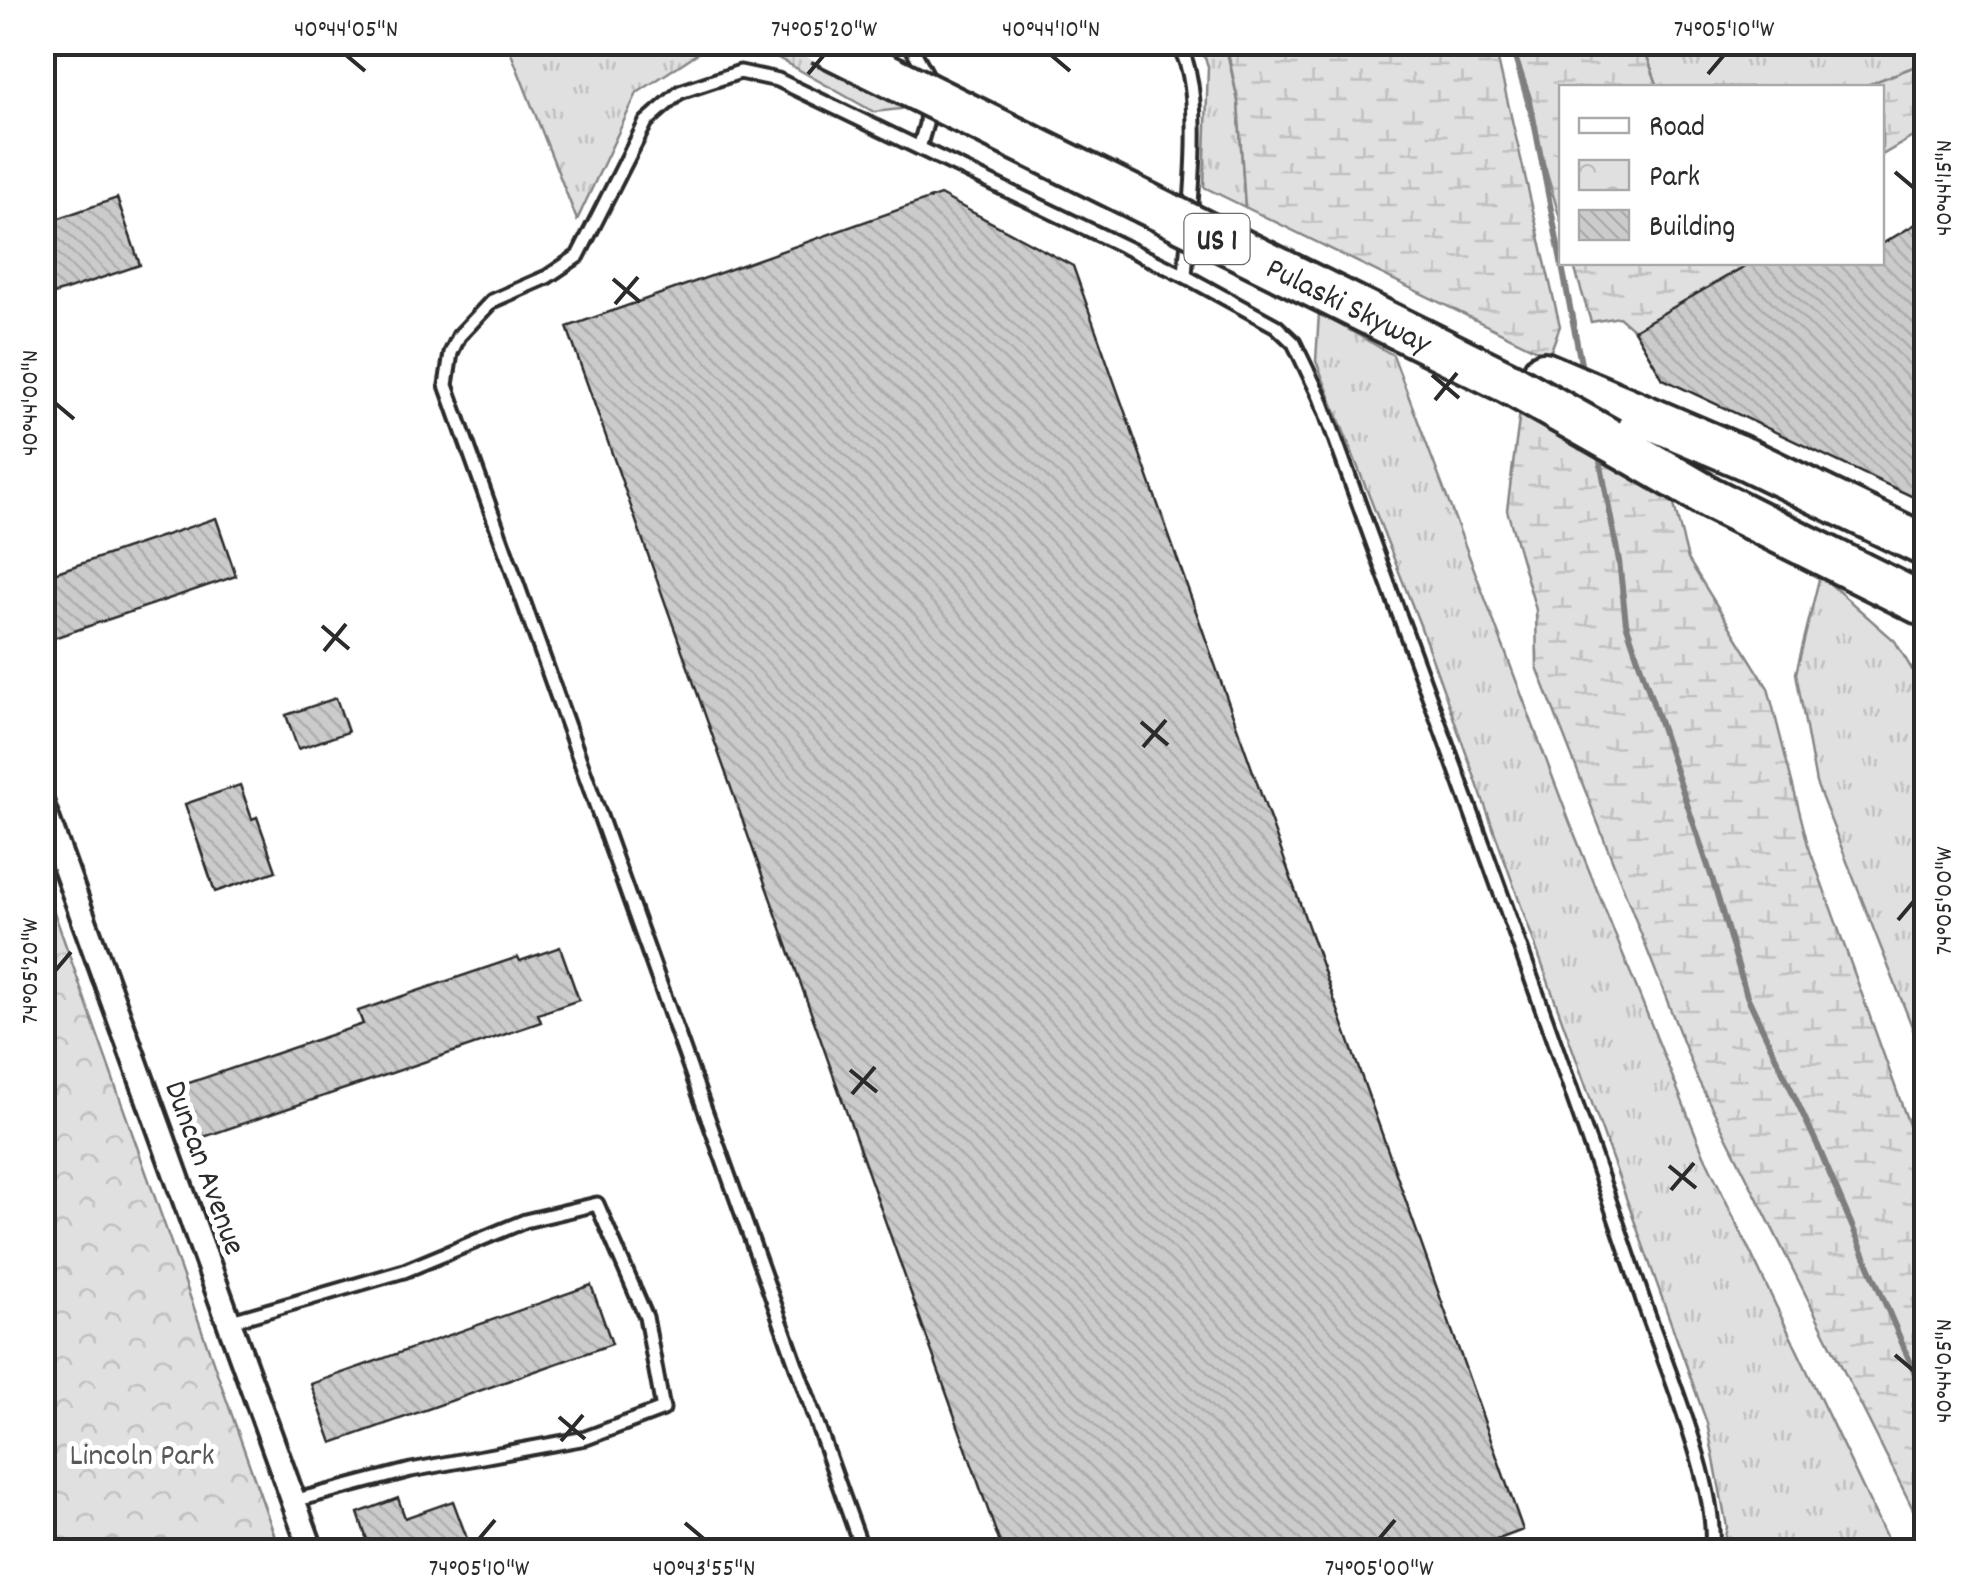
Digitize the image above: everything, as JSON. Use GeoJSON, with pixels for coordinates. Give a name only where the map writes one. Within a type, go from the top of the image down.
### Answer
{"type":"FeatureCollection","features":[{"type":"Feature","properties":{"kind":"highway","name":"Pulaski Skyway"},"geometry":{"type":"LineString","coordinates":[[821,42],[1510,383],[1710,498],[1926,606]]}},
{"type":"Feature","properties":{"kind":"highway","name":"Pulaski Skyway"},"geometry":{"type":"LineString","coordinates":[[876,42],[1544,373],[1746,458],[1926,546]]}},
{"type":"Feature","properties":{"kind":"street","name":"Duncan Avenue"},"geometry":{"type":"LineString","coordinates":[[42,804],[312,1552]]}},
{"type":"Feature","properties":{"kind":"lane"},"geometry":{"type":"LineString","coordinates":[[909,42],[928,78],[926,124],[919,148]]}},
{"type":"Feature","properties":{"kind":"lane"},"geometry":{"type":"LineString","coordinates":[[1175,42],[1192,74],[1192,177],[1184,276]]}},
{"type":"Feature","properties":{"kind":"lane"},"geometry":{"type":"LineString","coordinates":[[862,1552],[446,385],[451,352],[492,300],[547,277],[578,256],[646,122],[680,92],[740,72],[778,80],[1184,276],[1276,326],[1294,342],[1320,397],[1588,1142],[1702,1475],[1713,1520],[1711,1552]]}},
{"type":"Feature","properties":{"kind":"lane"},"geometry":{"type":"LineString","coordinates":[[228,1322],[404,1271],[525,1222],[597,1204],[646,1316],[663,1408],[586,1438],[411,1470],[293,1501]]}},
{"type":"Feature","properties":{"kind":"green space"},"geometry":{"type":"Polygon","coordinates":[[[507,43],[883,43],[901,109],[874,112],[762,49],[701,51],[637,93],[577,220],[507,43]]]}},
{"type":"Feature","properties":{"kind":"green space"},"geometry":{"type":"Polygon","coordinates":[[[1199,43],[1225,43],[1238,101],[1245,207],[1204,187],[1208,66],[1199,43]]]}},
{"type":"Feature","properties":{"kind":"green space"},"geometry":{"type":"Polygon","coordinates":[[[1226,43],[1494,43],[1560,326],[1549,356],[1245,207],[1238,101],[1226,43]]]}},
{"type":"Feature","properties":{"kind":"green space"},"geometry":{"type":"Polygon","coordinates":[[[1509,43],[1642,43],[1657,85],[1559,85],[1559,215],[1509,43]]]}},
{"type":"Feature","properties":{"kind":"green space"},"geometry":{"type":"Polygon","coordinates":[[[1642,43],[1926,43],[1926,62],[1867,85],[1657,85],[1642,43]]]}},
{"type":"Feature","properties":{"kind":"green space"},"geometry":{"type":"Polygon","coordinates":[[[1926,62],[1926,129],[1884,154],[1884,85],[1867,85],[1926,62]]]}},
{"type":"Feature","properties":{"kind":"green space"},"geometry":{"type":"Polygon","coordinates":[[[1574,265],[1748,265],[1634,330],[1619,317],[1591,322],[1574,265]]]}},
{"type":"Feature","properties":{"kind":"green space"},"geometry":{"type":"Polygon","coordinates":[[[1319,313],[1393,355],[1570,823],[1704,1155],[1893,1551],[1722,1551],[1727,1527],[1707,1423],[1420,625],[1316,361],[1319,313]]]}},
{"type":"Feature","properties":{"kind":"green space"},"geometry":{"type":"Polygon","coordinates":[[[1520,412],[1598,452],[1673,501],[1688,559],[1768,688],[1808,845],[1926,1172],[1926,1535],[1698,1080],[1537,667],[1536,610],[1507,510],[1520,412]]]}},
{"type":"Feature","properties":{"kind":"green space"},"geometry":{"type":"Polygon","coordinates":[[[1820,575],[1895,641],[1926,693],[1926,1062],[1816,783],[1796,673],[1820,575]]]}},
{"type":"Feature","properties":{"kind":"green space","name":"Lincoln Park"},"geometry":{"type":"Polygon","coordinates":[[[43,881],[280,1551],[43,1551],[43,881]]]}},
{"type":"Feature","properties":{"kind":"building"},"geometry":{"type":"Polygon","coordinates":[[[940,195],[1073,266],[1523,1530],[1464,1552],[1003,1552],[567,327],[940,195]]]}},
{"type":"Feature","properties":{"kind":"building"},"geometry":{"type":"Polygon","coordinates":[[[117,198],[140,265],[42,298],[42,224],[117,198]]]}},
{"type":"Feature","properties":{"kind":"building"},"geometry":{"type":"Polygon","coordinates":[[[1926,218],[1926,503],[1663,379],[1634,330],[1747,265],[1884,265],[1884,243],[1926,218]]]}},
{"type":"Feature","properties":{"kind":"building"},"geometry":{"type":"Polygon","coordinates":[[[216,518],[236,576],[42,642],[42,577],[216,518]]]}},
{"type":"Feature","properties":{"kind":"building"},"geometry":{"type":"Polygon","coordinates":[[[336,698],[348,732],[298,749],[286,715],[336,698]]]}},
{"type":"Feature","properties":{"kind":"building"},"geometry":{"type":"Polygon","coordinates":[[[240,785],[252,819],[257,817],[276,871],[215,892],[185,804],[240,785]]]}},
{"type":"Feature","properties":{"kind":"building"},"geometry":{"type":"Polygon","coordinates":[[[560,947],[579,1000],[538,1014],[541,1022],[195,1140],[177,1087],[363,1024],[358,1011],[518,957],[520,961],[560,947]]]}},
{"type":"Feature","properties":{"kind":"building"},"geometry":{"type":"Polygon","coordinates":[[[591,1285],[612,1344],[332,1443],[311,1384],[591,1285]]]}},
{"type":"Feature","properties":{"kind":"building"},"geometry":{"type":"Polygon","coordinates":[[[398,1498],[405,1518],[453,1501],[472,1552],[371,1552],[358,1513],[398,1498]]]}},
{"type":"Feature","properties":{"kind":"waterway"},"geometry":{"type":"LineString","coordinates":[[1510,42],[1530,101],[1559,250]]}},
{"type":"Feature","properties":{"kind":"waterway"},"geometry":{"type":"LineString","coordinates":[[1562,265],[1583,374]]}},
{"type":"Feature","properties":{"kind":"waterway"},"geometry":{"type":"LineString","coordinates":[[1598,450],[1626,623],[1713,881],[1747,996],[1817,1144],[1926,1399]]}}]}
